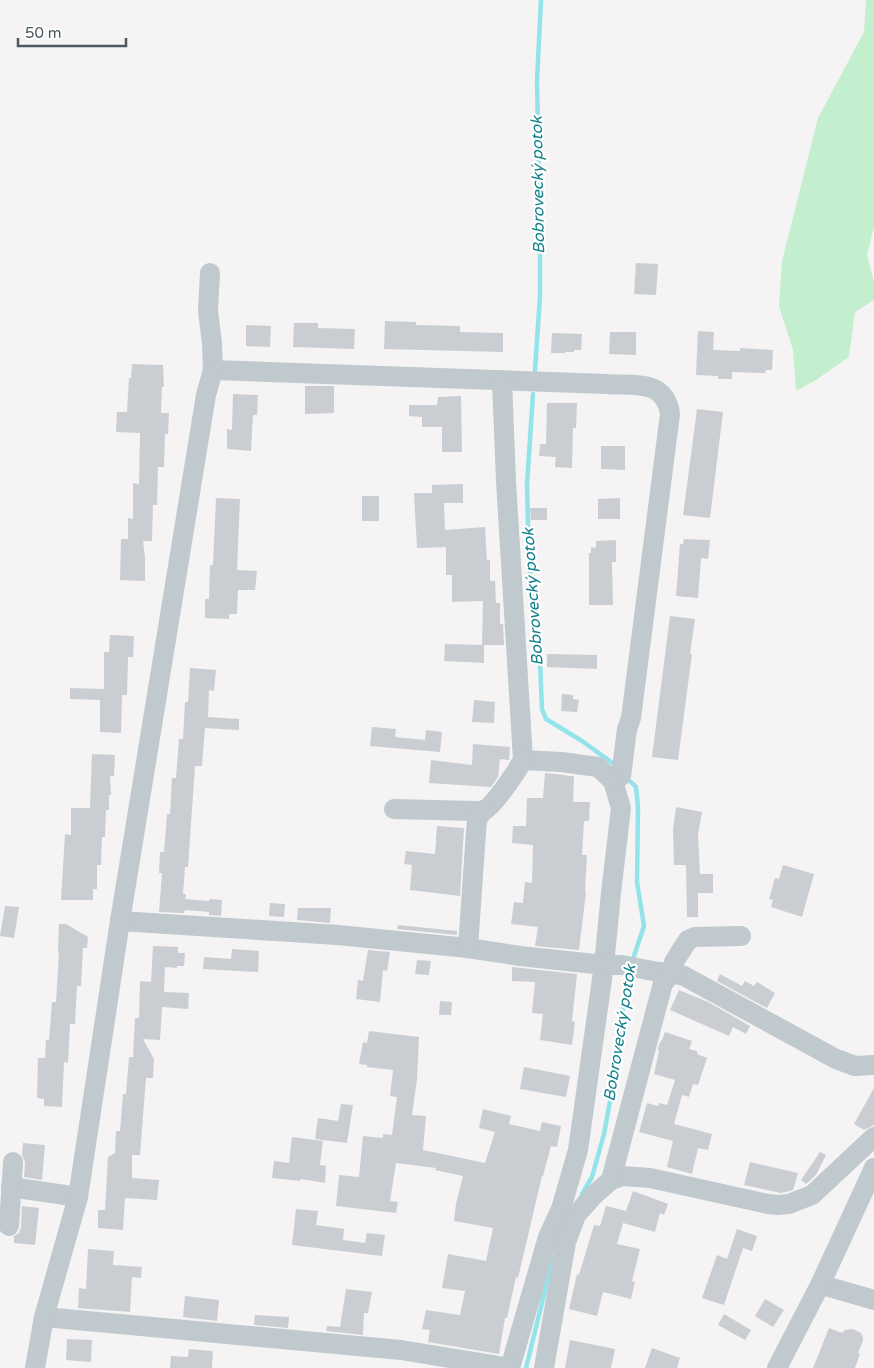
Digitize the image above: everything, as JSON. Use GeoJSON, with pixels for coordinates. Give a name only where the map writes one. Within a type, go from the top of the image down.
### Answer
{"type":"FeatureCollection","features":[{"type":"Feature","properties":{"kind":"street"},"geometry":{"type":"LineString","coordinates":[[35,1368],[44,1317],[78,1196],[120,921],[206,395],[213,370],[208,311],[210,273]]}},
{"type":"Feature","properties":{"kind":"street"},"geometry":{"type":"LineString","coordinates":[[213,370],[649,386],[661,393],[666,399],[670,414],[661,489],[631,718],[627,729],[621,776],[613,781]]}},
{"type":"Feature","properties":{"kind":"street"},"geometry":{"type":"LineString","coordinates":[[394,809],[474,812],[483,810],[490,805],[516,774],[523,760],[506,481],[502,381]]}},
{"type":"Feature","properties":{"kind":"street"},"geometry":{"type":"LineString","coordinates":[[523,760],[561,762],[598,768],[613,781],[621,808],[611,893],[622,966],[578,1150],[566,1242],[544,1368]]}},
{"type":"Feature","properties":{"kind":"street"},"geometry":{"type":"LineString","coordinates":[[468,948],[477,820],[483,810]]}},
{"type":"Feature","properties":{"kind":"street"},"geometry":{"type":"LineString","coordinates":[[120,921],[338,935],[468,948],[520,956],[672,973],[684,976],[836,1060],[855,1066],[874,1065]]}},
{"type":"Feature","properties":{"kind":"street"},"geometry":{"type":"LineString","coordinates":[[611,1180],[663,983],[672,973],[674,962],[688,940],[695,937],[741,936]]}},
{"type":"Feature","properties":{"kind":"street"},"geometry":{"type":"LineString","coordinates":[[44,1317],[401,1350],[510,1368],[548,1237],[569,1212],[593,1196],[611,1180],[622,1176],[650,1178],[768,1204],[790,1204],[812,1195],[874,1137]]}},
{"type":"Feature","properties":{"kind":"street"},"geometry":{"type":"LineString","coordinates":[[9,1226],[13,1162]]}},
{"type":"Feature","properties":{"kind":"street"},"geometry":{"type":"LineString","coordinates":[[777,1368],[820,1283],[874,1168]]}},
{"type":"Feature","properties":{"kind":"street"},"geometry":{"type":"LineString","coordinates":[[11,1187],[78,1196]]}},
{"type":"Feature","properties":{"kind":"street"},"geometry":{"type":"LineString","coordinates":[[820,1283],[874,1300]]}},
{"type":"Feature","properties":{"kind":"green space"},"geometry":{"type":"Polygon","coordinates":[[[866,0],[874,0],[874,227],[867,255],[874,282],[874,300],[855,312],[849,357],[816,380],[796,391],[793,350],[779,306],[782,261],[818,118],[864,32],[866,0]]]}},
{"type":"Feature","properties":{"kind":"building"},"geometry":{"type":"Polygon","coordinates":[[[636,263],[658,264],[656,295],[634,294],[636,263]]]}},
{"type":"Feature","properties":{"kind":"building"},"geometry":{"type":"Polygon","coordinates":[[[385,321],[416,322],[416,325],[460,326],[460,332],[503,333],[503,352],[384,349],[385,321]]]}},
{"type":"Feature","properties":{"kind":"building"},"geometry":{"type":"Polygon","coordinates":[[[294,323],[318,323],[318,328],[355,329],[354,349],[293,347],[294,323]]]}},
{"type":"Feature","properties":{"kind":"building"},"geometry":{"type":"Polygon","coordinates":[[[246,325],[271,326],[270,347],[246,346],[246,325]]]}},
{"type":"Feature","properties":{"kind":"building"},"geometry":{"type":"Polygon","coordinates":[[[698,331],[714,332],[713,350],[740,351],[740,348],[773,350],[772,370],[766,370],[765,373],[732,372],[732,379],[718,379],[718,376],[696,375],[698,331]]]}},
{"type":"Feature","properties":{"kind":"building"},"geometry":{"type":"Polygon","coordinates":[[[610,332],[636,332],[636,355],[609,354],[610,332]]]}},
{"type":"Feature","properties":{"kind":"building"},"geometry":{"type":"Polygon","coordinates":[[[552,333],[582,334],[581,350],[551,353],[552,333]]]}},
{"type":"Feature","properties":{"kind":"building"},"geometry":{"type":"Polygon","coordinates":[[[132,364],[163,365],[164,387],[162,387],[161,413],[169,413],[168,434],[165,434],[164,467],[158,467],[157,505],[153,505],[152,541],[143,541],[145,581],[120,580],[121,539],[128,539],[128,518],[133,519],[133,483],[139,484],[140,433],[116,432],[117,412],[127,412],[129,378],[131,378],[132,364]]]}},
{"type":"Feature","properties":{"kind":"building"},"geometry":{"type":"Polygon","coordinates":[[[305,386],[334,386],[334,413],[305,414],[305,386]]]}},
{"type":"Feature","properties":{"kind":"building"},"geometry":{"type":"Polygon","coordinates":[[[233,394],[258,395],[257,415],[253,415],[251,451],[227,449],[227,429],[232,430],[233,394]]]}},
{"type":"Feature","properties":{"kind":"building"},"geometry":{"type":"Polygon","coordinates":[[[461,396],[462,452],[442,452],[442,427],[422,427],[422,417],[409,416],[409,405],[437,405],[438,397],[461,396]]]}},
{"type":"Feature","properties":{"kind":"building"},"geometry":{"type":"Polygon","coordinates":[[[547,403],[577,403],[576,428],[573,428],[572,468],[555,467],[556,457],[539,456],[540,444],[546,444],[547,403]]]}},
{"type":"Feature","properties":{"kind":"building"},"geometry":{"type":"Polygon","coordinates":[[[697,409],[723,412],[710,518],[683,515],[697,409]]]}},
{"type":"Feature","properties":{"kind":"building"},"geometry":{"type":"Polygon","coordinates":[[[601,446],[625,446],[625,470],[601,469],[601,446]]]}},
{"type":"Feature","properties":{"kind":"building"},"geometry":{"type":"Polygon","coordinates":[[[463,484],[463,503],[444,503],[445,530],[485,527],[487,560],[490,560],[490,581],[495,581],[496,603],[500,603],[500,624],[503,624],[504,645],[482,645],[483,601],[452,602],[452,575],[446,575],[446,547],[417,548],[414,493],[432,493],[432,485],[463,484]]]}},
{"type":"Feature","properties":{"kind":"building"},"geometry":{"type":"Polygon","coordinates":[[[362,496],[379,496],[379,521],[362,521],[362,496]]]}},
{"type":"Feature","properties":{"kind":"building"},"geometry":{"type":"Polygon","coordinates":[[[216,498],[240,499],[237,570],[257,571],[255,590],[238,590],[237,614],[229,614],[229,619],[205,618],[205,599],[209,599],[210,565],[213,565],[216,498]]]}},
{"type":"Feature","properties":{"kind":"building"},"geometry":{"type":"Polygon","coordinates":[[[620,498],[620,519],[598,519],[598,499],[620,498]]]}},
{"type":"Feature","properties":{"kind":"building"},"geometry":{"type":"Polygon","coordinates":[[[530,508],[547,508],[547,520],[531,520],[530,508]]]}},
{"type":"Feature","properties":{"kind":"building"},"geometry":{"type":"Polygon","coordinates":[[[684,539],[710,540],[708,559],[701,558],[698,598],[676,596],[680,544],[683,544],[684,539]]]}},
{"type":"Feature","properties":{"kind":"building"},"geometry":{"type":"Polygon","coordinates":[[[616,540],[616,562],[612,562],[613,605],[589,605],[589,553],[591,553],[591,547],[596,548],[596,541],[616,540]]]}},
{"type":"Feature","properties":{"kind":"building"},"geometry":{"type":"Polygon","coordinates":[[[670,616],[695,619],[678,760],[652,757],[670,616]]]}},
{"type":"Feature","properties":{"kind":"building"},"geometry":{"type":"Polygon","coordinates":[[[110,635],[134,636],[133,657],[128,657],[127,695],[122,695],[121,733],[100,732],[100,700],[70,699],[70,688],[104,689],[104,652],[109,652],[110,635]]]}},
{"type":"Feature","properties":{"kind":"building"},"geometry":{"type":"Polygon","coordinates":[[[445,644],[484,645],[484,663],[444,661],[445,644]]]}},
{"type":"Feature","properties":{"kind":"building"},"geometry":{"type":"Polygon","coordinates":[[[547,654],[597,655],[597,669],[547,667],[547,654]]]}},
{"type":"Feature","properties":{"kind":"building"},"geometry":{"type":"Polygon","coordinates":[[[190,668],[216,670],[214,691],[209,690],[208,717],[239,719],[239,730],[205,728],[202,766],[195,766],[188,867],[185,867],[183,894],[186,894],[185,899],[222,900],[221,916],[209,915],[209,912],[185,910],[184,913],[159,912],[162,873],[159,873],[160,852],[164,852],[167,814],[170,814],[172,778],[176,778],[179,739],[183,739],[185,702],[188,702],[190,668]]]}},
{"type":"Feature","properties":{"kind":"building"},"geometry":{"type":"Polygon","coordinates":[[[562,694],[573,695],[573,699],[579,700],[577,712],[561,711],[562,694]]]}},
{"type":"Feature","properties":{"kind":"building"},"geometry":{"type":"Polygon","coordinates":[[[474,700],[495,702],[494,723],[472,722],[474,700]]]}},
{"type":"Feature","properties":{"kind":"building"},"geometry":{"type":"Polygon","coordinates":[[[372,727],[396,729],[395,737],[425,740],[426,730],[442,732],[440,752],[370,746],[372,727]]]}},
{"type":"Feature","properties":{"kind":"building"},"geometry":{"type":"Polygon","coordinates":[[[473,744],[510,747],[509,760],[500,759],[498,777],[491,787],[429,783],[431,760],[472,765],[473,744]]]}},
{"type":"Feature","properties":{"kind":"building"},"geometry":{"type":"Polygon","coordinates":[[[92,754],[115,755],[114,776],[110,776],[111,795],[109,795],[109,810],[106,810],[105,837],[102,837],[101,865],[97,865],[97,889],[93,889],[93,900],[61,900],[65,834],[71,835],[71,808],[90,808],[92,754]]]}},
{"type":"Feature","properties":{"kind":"building"},"geometry":{"type":"Polygon","coordinates":[[[545,773],[574,776],[573,802],[590,802],[589,821],[584,821],[582,855],[587,855],[586,892],[579,950],[535,946],[538,927],[511,924],[514,902],[523,903],[525,882],[532,883],[533,845],[512,843],[513,826],[526,826],[527,798],[543,798],[545,773]]]}},
{"type":"Feature","properties":{"kind":"building"},"geometry":{"type":"Polygon","coordinates":[[[676,807],[702,812],[698,834],[700,874],[713,874],[713,893],[698,893],[698,917],[687,917],[686,865],[674,865],[673,829],[676,807]]]}},
{"type":"Feature","properties":{"kind":"building"},"geometry":{"type":"Polygon","coordinates":[[[437,826],[464,828],[460,896],[410,890],[412,865],[404,864],[406,851],[435,854],[437,826]]]}},
{"type":"Feature","properties":{"kind":"building"},"geometry":{"type":"Polygon","coordinates":[[[783,865],[814,874],[802,917],[771,907],[773,900],[769,899],[775,878],[779,879],[783,865]]]}},
{"type":"Feature","properties":{"kind":"building"},"geometry":{"type":"Polygon","coordinates":[[[270,903],[285,904],[284,917],[269,916],[270,903]]]}},
{"type":"Feature","properties":{"kind":"building"},"geometry":{"type":"Polygon","coordinates":[[[5,906],[19,907],[14,938],[0,936],[5,906]]]}},
{"type":"Feature","properties":{"kind":"building"},"geometry":{"type":"Polygon","coordinates":[[[298,908],[331,908],[330,923],[297,920],[298,908]]]}},
{"type":"Feature","properties":{"kind":"building"},"geometry":{"type":"Polygon","coordinates":[[[59,924],[66,924],[88,937],[87,948],[83,948],[81,986],[77,986],[75,1024],[70,1024],[68,1063],[64,1062],[62,1107],[44,1106],[44,1099],[37,1098],[38,1058],[45,1058],[46,1040],[49,1040],[52,1002],[56,1002],[59,924]]]}},
{"type":"Feature","properties":{"kind":"building"},"geometry":{"type":"Polygon","coordinates":[[[398,925],[457,931],[457,935],[397,929],[398,925]]]}},
{"type":"Feature","properties":{"kind":"building"},"geometry":{"type":"Polygon","coordinates":[[[153,946],[178,947],[178,953],[185,953],[184,966],[177,966],[177,968],[165,967],[164,992],[189,993],[188,1009],[162,1007],[160,1040],[143,1039],[154,1059],[153,1078],[146,1078],[140,1155],[132,1155],[132,1178],[159,1180],[157,1200],[125,1198],[123,1230],[98,1228],[98,1210],[105,1210],[108,1157],[115,1153],[116,1131],[120,1131],[123,1094],[126,1094],[129,1057],[133,1057],[135,1018],[139,1018],[140,981],[151,982],[153,946]]]}},
{"type":"Feature","properties":{"kind":"building"},"geometry":{"type":"Polygon","coordinates":[[[232,949],[259,951],[258,972],[203,969],[204,957],[231,959],[232,949]]]}},
{"type":"Feature","properties":{"kind":"building"},"geometry":{"type":"Polygon","coordinates":[[[368,950],[390,952],[387,971],[383,970],[380,1002],[356,999],[358,980],[363,981],[368,950]]]}},
{"type":"Feature","properties":{"kind":"building"},"geometry":{"type":"Polygon","coordinates":[[[417,960],[431,961],[429,975],[415,974],[417,960]]]}},
{"type":"Feature","properties":{"kind":"building"},"geometry":{"type":"Polygon","coordinates":[[[512,967],[577,974],[572,1021],[575,1022],[572,1045],[540,1040],[543,1014],[532,1013],[535,982],[512,981],[512,967]]]}},
{"type":"Feature","properties":{"kind":"building"},"geometry":{"type":"Polygon","coordinates":[[[720,974],[742,986],[745,981],[754,986],[757,982],[775,993],[767,1008],[717,981],[720,974]]]}},
{"type":"Feature","properties":{"kind":"building"},"geometry":{"type":"Polygon","coordinates":[[[679,990],[708,1002],[750,1026],[746,1034],[733,1027],[729,1036],[670,1010],[679,990]]]}},
{"type":"Feature","properties":{"kind":"building"},"geometry":{"type":"Polygon","coordinates":[[[440,1001],[452,1002],[451,1015],[439,1015],[440,1001]]]}},
{"type":"Feature","properties":{"kind":"building"},"geometry":{"type":"Polygon","coordinates":[[[369,1031],[419,1037],[417,1079],[412,1115],[426,1116],[423,1150],[485,1163],[495,1132],[479,1128],[483,1109],[511,1116],[509,1124],[540,1131],[542,1122],[561,1126],[557,1147],[551,1146],[542,1176],[518,1278],[516,1277],[507,1318],[505,1318],[499,1354],[428,1342],[430,1330],[422,1329],[426,1310],[460,1315],[465,1291],[442,1288],[448,1254],[486,1261],[493,1228],[454,1221],[463,1176],[435,1170],[436,1168],[396,1163],[390,1201],[398,1202],[396,1213],[336,1206],[339,1175],[359,1177],[363,1136],[383,1138],[383,1134],[392,1135],[397,1097],[390,1096],[393,1070],[367,1067],[367,1065],[359,1064],[363,1042],[367,1043],[369,1031]]]}},
{"type":"Feature","properties":{"kind":"building"},"geometry":{"type":"Polygon","coordinates":[[[665,1032],[692,1041],[689,1049],[697,1051],[697,1054],[707,1058],[698,1085],[693,1084],[689,1097],[682,1095],[674,1124],[712,1134],[708,1150],[698,1148],[692,1174],[667,1167],[673,1141],[639,1132],[647,1103],[658,1106],[659,1103],[667,1105],[675,1080],[654,1074],[658,1048],[665,1032]]]}},
{"type":"Feature","properties":{"kind":"building"},"geometry":{"type":"Polygon","coordinates":[[[524,1067],[570,1076],[566,1097],[520,1089],[524,1067]]]}},
{"type":"Feature","properties":{"kind":"building"},"geometry":{"type":"Polygon","coordinates":[[[874,1088],[874,1125],[864,1130],[854,1124],[874,1088]]]}},
{"type":"Feature","properties":{"kind":"building"},"geometry":{"type":"Polygon","coordinates":[[[341,1104],[353,1105],[347,1143],[315,1139],[318,1118],[338,1121],[341,1104]]]}},
{"type":"Feature","properties":{"kind":"building"},"geometry":{"type":"Polygon","coordinates":[[[292,1137],[323,1141],[320,1165],[326,1166],[325,1183],[301,1179],[300,1181],[272,1178],[274,1161],[289,1163],[292,1137]]]}},
{"type":"Feature","properties":{"kind":"building"},"geometry":{"type":"Polygon","coordinates":[[[23,1143],[45,1145],[42,1180],[24,1177],[23,1143]]]}},
{"type":"Feature","properties":{"kind":"building"},"geometry":{"type":"Polygon","coordinates":[[[820,1152],[826,1155],[816,1175],[806,1184],[801,1180],[820,1152]]]}},
{"type":"Feature","properties":{"kind":"building"},"geometry":{"type":"Polygon","coordinates":[[[750,1162],[798,1173],[793,1190],[781,1193],[744,1185],[750,1162]]]}},
{"type":"Feature","properties":{"kind":"building"},"geometry":{"type":"Polygon","coordinates":[[[633,1191],[668,1204],[664,1215],[660,1213],[655,1232],[623,1223],[617,1244],[640,1249],[632,1281],[635,1282],[631,1299],[603,1292],[597,1316],[569,1309],[577,1274],[579,1275],[594,1225],[600,1226],[606,1206],[626,1211],[633,1191]]]}},
{"type":"Feature","properties":{"kind":"building"},"geometry":{"type":"Polygon","coordinates":[[[22,1206],[39,1208],[35,1245],[14,1243],[14,1236],[19,1233],[21,1227],[22,1206]]]}},
{"type":"Feature","properties":{"kind":"building"},"geometry":{"type":"Polygon","coordinates":[[[296,1209],[318,1211],[316,1225],[344,1229],[343,1240],[365,1243],[367,1233],[385,1235],[382,1256],[292,1245],[296,1209]]]}},
{"type":"Feature","properties":{"kind":"building"},"geometry":{"type":"Polygon","coordinates":[[[737,1229],[757,1236],[752,1251],[743,1248],[724,1305],[702,1298],[717,1255],[727,1259],[737,1229]]]}},
{"type":"Feature","properties":{"kind":"building"},"geometry":{"type":"Polygon","coordinates":[[[88,1249],[114,1251],[113,1265],[142,1267],[141,1278],[132,1277],[130,1312],[78,1308],[79,1288],[86,1289],[88,1249]]]}},
{"type":"Feature","properties":{"kind":"building"},"geometry":{"type":"Polygon","coordinates":[[[346,1289],[372,1292],[368,1313],[364,1313],[363,1335],[326,1331],[327,1326],[340,1327],[346,1289]]]}},
{"type":"Feature","properties":{"kind":"building"},"geometry":{"type":"Polygon","coordinates":[[[185,1296],[219,1300],[217,1321],[183,1317],[185,1296]]]}},
{"type":"Feature","properties":{"kind":"building"},"geometry":{"type":"Polygon","coordinates":[[[765,1299],[784,1310],[773,1327],[755,1316],[765,1299]]]}},
{"type":"Feature","properties":{"kind":"building"},"geometry":{"type":"Polygon","coordinates":[[[724,1314],[751,1330],[745,1340],[718,1325],[724,1314]]]}},
{"type":"Feature","properties":{"kind":"building"},"geometry":{"type":"Polygon","coordinates":[[[255,1315],[289,1317],[288,1328],[254,1325],[255,1315]]]}},
{"type":"Feature","properties":{"kind":"building"},"geometry":{"type":"Polygon","coordinates":[[[829,1328],[842,1333],[845,1330],[853,1329],[861,1333],[863,1341],[855,1368],[813,1368],[829,1328]]]}},
{"type":"Feature","properties":{"kind":"building"},"geometry":{"type":"Polygon","coordinates":[[[67,1339],[92,1340],[91,1362],[66,1360],[67,1339]]]}},
{"type":"Feature","properties":{"kind":"building"},"geometry":{"type":"Polygon","coordinates":[[[570,1340],[615,1349],[611,1368],[565,1368],[570,1340]]]}},
{"type":"Feature","properties":{"kind":"building"},"geometry":{"type":"Polygon","coordinates":[[[652,1348],[680,1358],[677,1368],[645,1368],[652,1348]]]}},
{"type":"Feature","properties":{"kind":"building"},"geometry":{"type":"Polygon","coordinates":[[[189,1349],[213,1351],[212,1368],[170,1368],[171,1356],[188,1357],[189,1349]]]}},
{"type":"Feature","properties":{"kind":"waterway","name":"Bobrovecký potok"},"geometry":{"type":"LineString","coordinates":[[535,370],[540,296],[537,81],[541,0]]}},
{"type":"Feature","properties":{"kind":"waterway","name":"Bobrovecký potok"},"geometry":{"type":"LineString","coordinates":[[533,394],[527,484],[529,563],[540,662],[542,709],[546,719],[582,741],[614,764]]}},
{"type":"Feature","properties":{"kind":"waterway","name":"Bobrovecký potok"},"geometry":{"type":"LineString","coordinates":[[631,782],[636,787],[638,807],[637,882],[644,926],[632,962]]}},
{"type":"Feature","properties":{"kind":"waterway","name":"Bobrovecký potok"},"geometry":{"type":"LineString","coordinates":[[582,1194],[592,1177],[604,1134],[616,1068],[629,972]]}},
{"type":"Feature","properties":{"kind":"waterway","name":"Bobrovecký potok"},"geometry":{"type":"LineString","coordinates":[[526,1368],[553,1258]]}}]}
